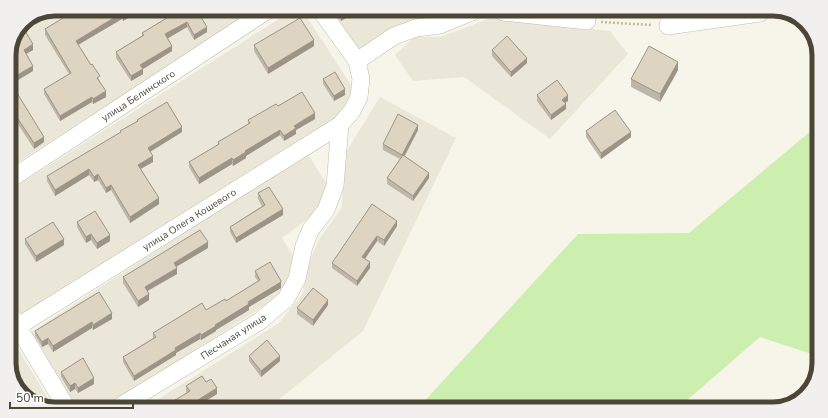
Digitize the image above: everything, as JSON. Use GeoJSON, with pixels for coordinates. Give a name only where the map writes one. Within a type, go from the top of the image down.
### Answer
{"type":"FeatureCollection","features":[{"type":"Feature","properties":{"kind":"street","name":"улица Белинского"},"geometry":{"type":"LineString","coordinates":[[16,175],[259,16]]}},
{"type":"Feature","properties":{"kind":"street"},"geometry":{"type":"LineString","coordinates":[[325,16],[357,61],[394,36],[416,28],[440,25],[462,16]]}},
{"type":"Feature","properties":{"kind":"street"},"geometry":{"type":"LineString","coordinates":[[540,16],[587,21]]}},
{"type":"Feature","properties":{"kind":"street"},"geometry":{"type":"LineString","coordinates":[[669,19],[714,16]]}},
{"type":"Feature","properties":{"kind":"street","name":"улица Олега Кошевого"},"geometry":{"type":"LineString","coordinates":[[16,329],[340,125],[352,111],[359,97],[361,79],[357,61]]}},
{"type":"Feature","properties":{"kind":"street","name":"Песчаная улица"},"geometry":{"type":"LineString","coordinates":[[127,402],[260,321],[286,299],[297,279],[304,246],[311,229],[326,210],[335,186],[340,125]]}},
{"type":"Feature","properties":{"kind":"street"},"geometry":{"type":"LineString","coordinates":[[16,333],[63,402]]}},
{"type":"Feature","properties":{"kind":"path"},"geometry":{"type":"LineString","coordinates":[[587,21],[629,25],[669,19]]}},
{"type":"Feature","properties":{"kind":"shaded area"},"geometry":{"type":"Polygon","coordinates":[[[50,16],[246,16],[16,164],[16,52],[17,45],[24,31],[33,23],[50,16]]]}},
{"type":"Feature","properties":{"kind":"shaded area"},"geometry":{"type":"Polygon","coordinates":[[[284,16],[306,16],[355,91],[331,125],[17,317],[16,187],[284,16]]]}},
{"type":"Feature","properties":{"kind":"shaded area"},"geometry":{"type":"Polygon","coordinates":[[[329,16],[457,16],[440,23],[422,19],[354,53],[329,16]]]}},
{"type":"Feature","properties":{"kind":"shaded area"},"geometry":{"type":"Polygon","coordinates":[[[491,18],[610,31],[628,54],[550,139],[464,77],[413,81],[395,55],[414,37],[440,37],[491,18]]]}},
{"type":"Feature","properties":{"kind":"shaded area"},"geometry":{"type":"Polygon","coordinates":[[[380,97],[456,138],[363,331],[276,402],[153,402],[279,323],[303,293],[306,271],[318,241],[342,207],[344,155],[380,97]]]}},
{"type":"Feature","properties":{"kind":"shaded area"},"geometry":{"type":"Polygon","coordinates":[[[307,153],[330,189],[322,208],[282,238],[296,260],[286,292],[113,402],[68,402],[28,334],[307,153]]]}},
{"type":"Feature","properties":{"kind":"shaded area"},"geometry":{"type":"Polygon","coordinates":[[[16,346],[50,402],[33,395],[23,385],[18,376],[16,366],[16,346]]]}},
{"type":"Feature","properties":{"kind":"green space"},"geometry":{"type":"Polygon","coordinates":[[[812,130],[812,354],[760,337],[685,402],[424,402],[578,234],[689,233],[812,130]]]}},
{"type":"Feature","properties":{"kind":"building"},"geometry":{"type":"Polygon","coordinates":[[[66,16],[117,16],[76,41],[91,65],[92,64],[100,76],[97,78],[106,91],[93,99],[92,97],[60,116],[44,89],[71,73],[45,29],[66,16]]]}},
{"type":"Feature","properties":{"kind":"building"},"geometry":{"type":"Polygon","coordinates":[[[170,16],[201,16],[207,27],[194,35],[187,22],[165,34],[172,46],[140,65],[143,69],[131,76],[116,52],[144,35],[142,33],[170,16]]]}},
{"type":"Feature","properties":{"kind":"building"},"geometry":{"type":"Polygon","coordinates":[[[300,18],[314,40],[268,68],[254,45],[300,18]]]}},
{"type":"Feature","properties":{"kind":"building"},"geometry":{"type":"Polygon","coordinates":[[[25,31],[33,44],[24,50],[33,66],[16,76],[17,45],[25,31]]]}},
{"type":"Feature","properties":{"kind":"building"},"geometry":{"type":"Polygon","coordinates":[[[507,36],[527,58],[511,72],[492,50],[507,36]]]}},
{"type":"Feature","properties":{"kind":"building"},"geometry":{"type":"Polygon","coordinates":[[[649,46],[678,62],[660,94],[631,79],[649,46]]]}},
{"type":"Feature","properties":{"kind":"building"},"geometry":{"type":"Polygon","coordinates":[[[335,72],[345,89],[334,96],[323,79],[335,72]]]}},
{"type":"Feature","properties":{"kind":"building"},"geometry":{"type":"Polygon","coordinates":[[[557,80],[568,95],[562,100],[566,104],[551,115],[537,95],[557,80]]]}},
{"type":"Feature","properties":{"kind":"building"},"geometry":{"type":"Polygon","coordinates":[[[16,91],[44,137],[34,143],[18,119],[16,120],[16,91]]]}},
{"type":"Feature","properties":{"kind":"building"},"geometry":{"type":"Polygon","coordinates":[[[302,92],[315,113],[294,126],[296,128],[284,136],[280,130],[233,160],[232,158],[199,178],[189,162],[219,144],[218,142],[250,123],[248,120],[276,104],[278,106],[302,92]]]}},
{"type":"Feature","properties":{"kind":"building"},"geometry":{"type":"Polygon","coordinates":[[[167,102],[182,127],[148,148],[153,156],[138,165],[159,198],[130,217],[111,185],[106,188],[98,174],[94,177],[89,169],[55,190],[47,176],[121,132],[120,131],[167,102]]]}},
{"type":"Feature","properties":{"kind":"building"},"geometry":{"type":"Polygon","coordinates":[[[615,110],[631,132],[601,153],[586,131],[615,110]]]}},
{"type":"Feature","properties":{"kind":"building"},"geometry":{"type":"Polygon","coordinates":[[[398,114],[418,125],[402,155],[383,144],[398,114]]]}},
{"type":"Feature","properties":{"kind":"building"},"geometry":{"type":"Polygon","coordinates":[[[403,155],[429,173],[413,196],[387,178],[403,155]]]}},
{"type":"Feature","properties":{"kind":"building"},"geometry":{"type":"Polygon","coordinates":[[[269,187],[283,209],[236,238],[230,227],[265,205],[258,193],[269,187]]]}},
{"type":"Feature","properties":{"kind":"building"},"geometry":{"type":"Polygon","coordinates":[[[372,204],[397,221],[384,240],[377,236],[362,257],[370,262],[357,281],[332,263],[372,204]]]}},
{"type":"Feature","properties":{"kind":"building"},"geometry":{"type":"Polygon","coordinates":[[[95,211],[110,235],[97,243],[91,234],[86,237],[77,222],[95,211]]]}},
{"type":"Feature","properties":{"kind":"building"},"geometry":{"type":"Polygon","coordinates":[[[53,222],[64,239],[36,256],[25,239],[53,222]]]}},
{"type":"Feature","properties":{"kind":"building"},"geometry":{"type":"Polygon","coordinates":[[[200,230],[208,242],[174,263],[177,268],[145,287],[149,294],[138,301],[123,277],[200,230]]]}},
{"type":"Feature","properties":{"kind":"building"},"geometry":{"type":"Polygon","coordinates":[[[270,262],[281,282],[248,302],[249,304],[215,325],[216,326],[201,335],[200,333],[175,348],[176,350],[134,376],[123,357],[156,337],[153,333],[202,303],[206,310],[225,299],[226,301],[260,280],[255,271],[270,262]]]}},
{"type":"Feature","properties":{"kind":"building"},"geometry":{"type":"Polygon","coordinates":[[[313,288],[328,300],[313,320],[297,308],[313,288]]]}},
{"type":"Feature","properties":{"kind":"building"},"geometry":{"type":"Polygon","coordinates":[[[99,292],[112,313],[93,325],[92,322],[53,346],[48,338],[42,342],[35,331],[99,292]]]}},
{"type":"Feature","properties":{"kind":"building"},"geometry":{"type":"Polygon","coordinates":[[[267,340],[280,356],[261,371],[249,356],[267,340]]]}},
{"type":"Feature","properties":{"kind":"building"},"geometry":{"type":"Polygon","coordinates":[[[83,358],[94,378],[78,388],[75,383],[70,386],[61,372],[83,358]]]}},
{"type":"Feature","properties":{"kind":"building"},"geometry":{"type":"Polygon","coordinates":[[[202,376],[206,382],[211,379],[217,388],[195,402],[172,402],[190,391],[186,386],[202,376]]]}}]}
